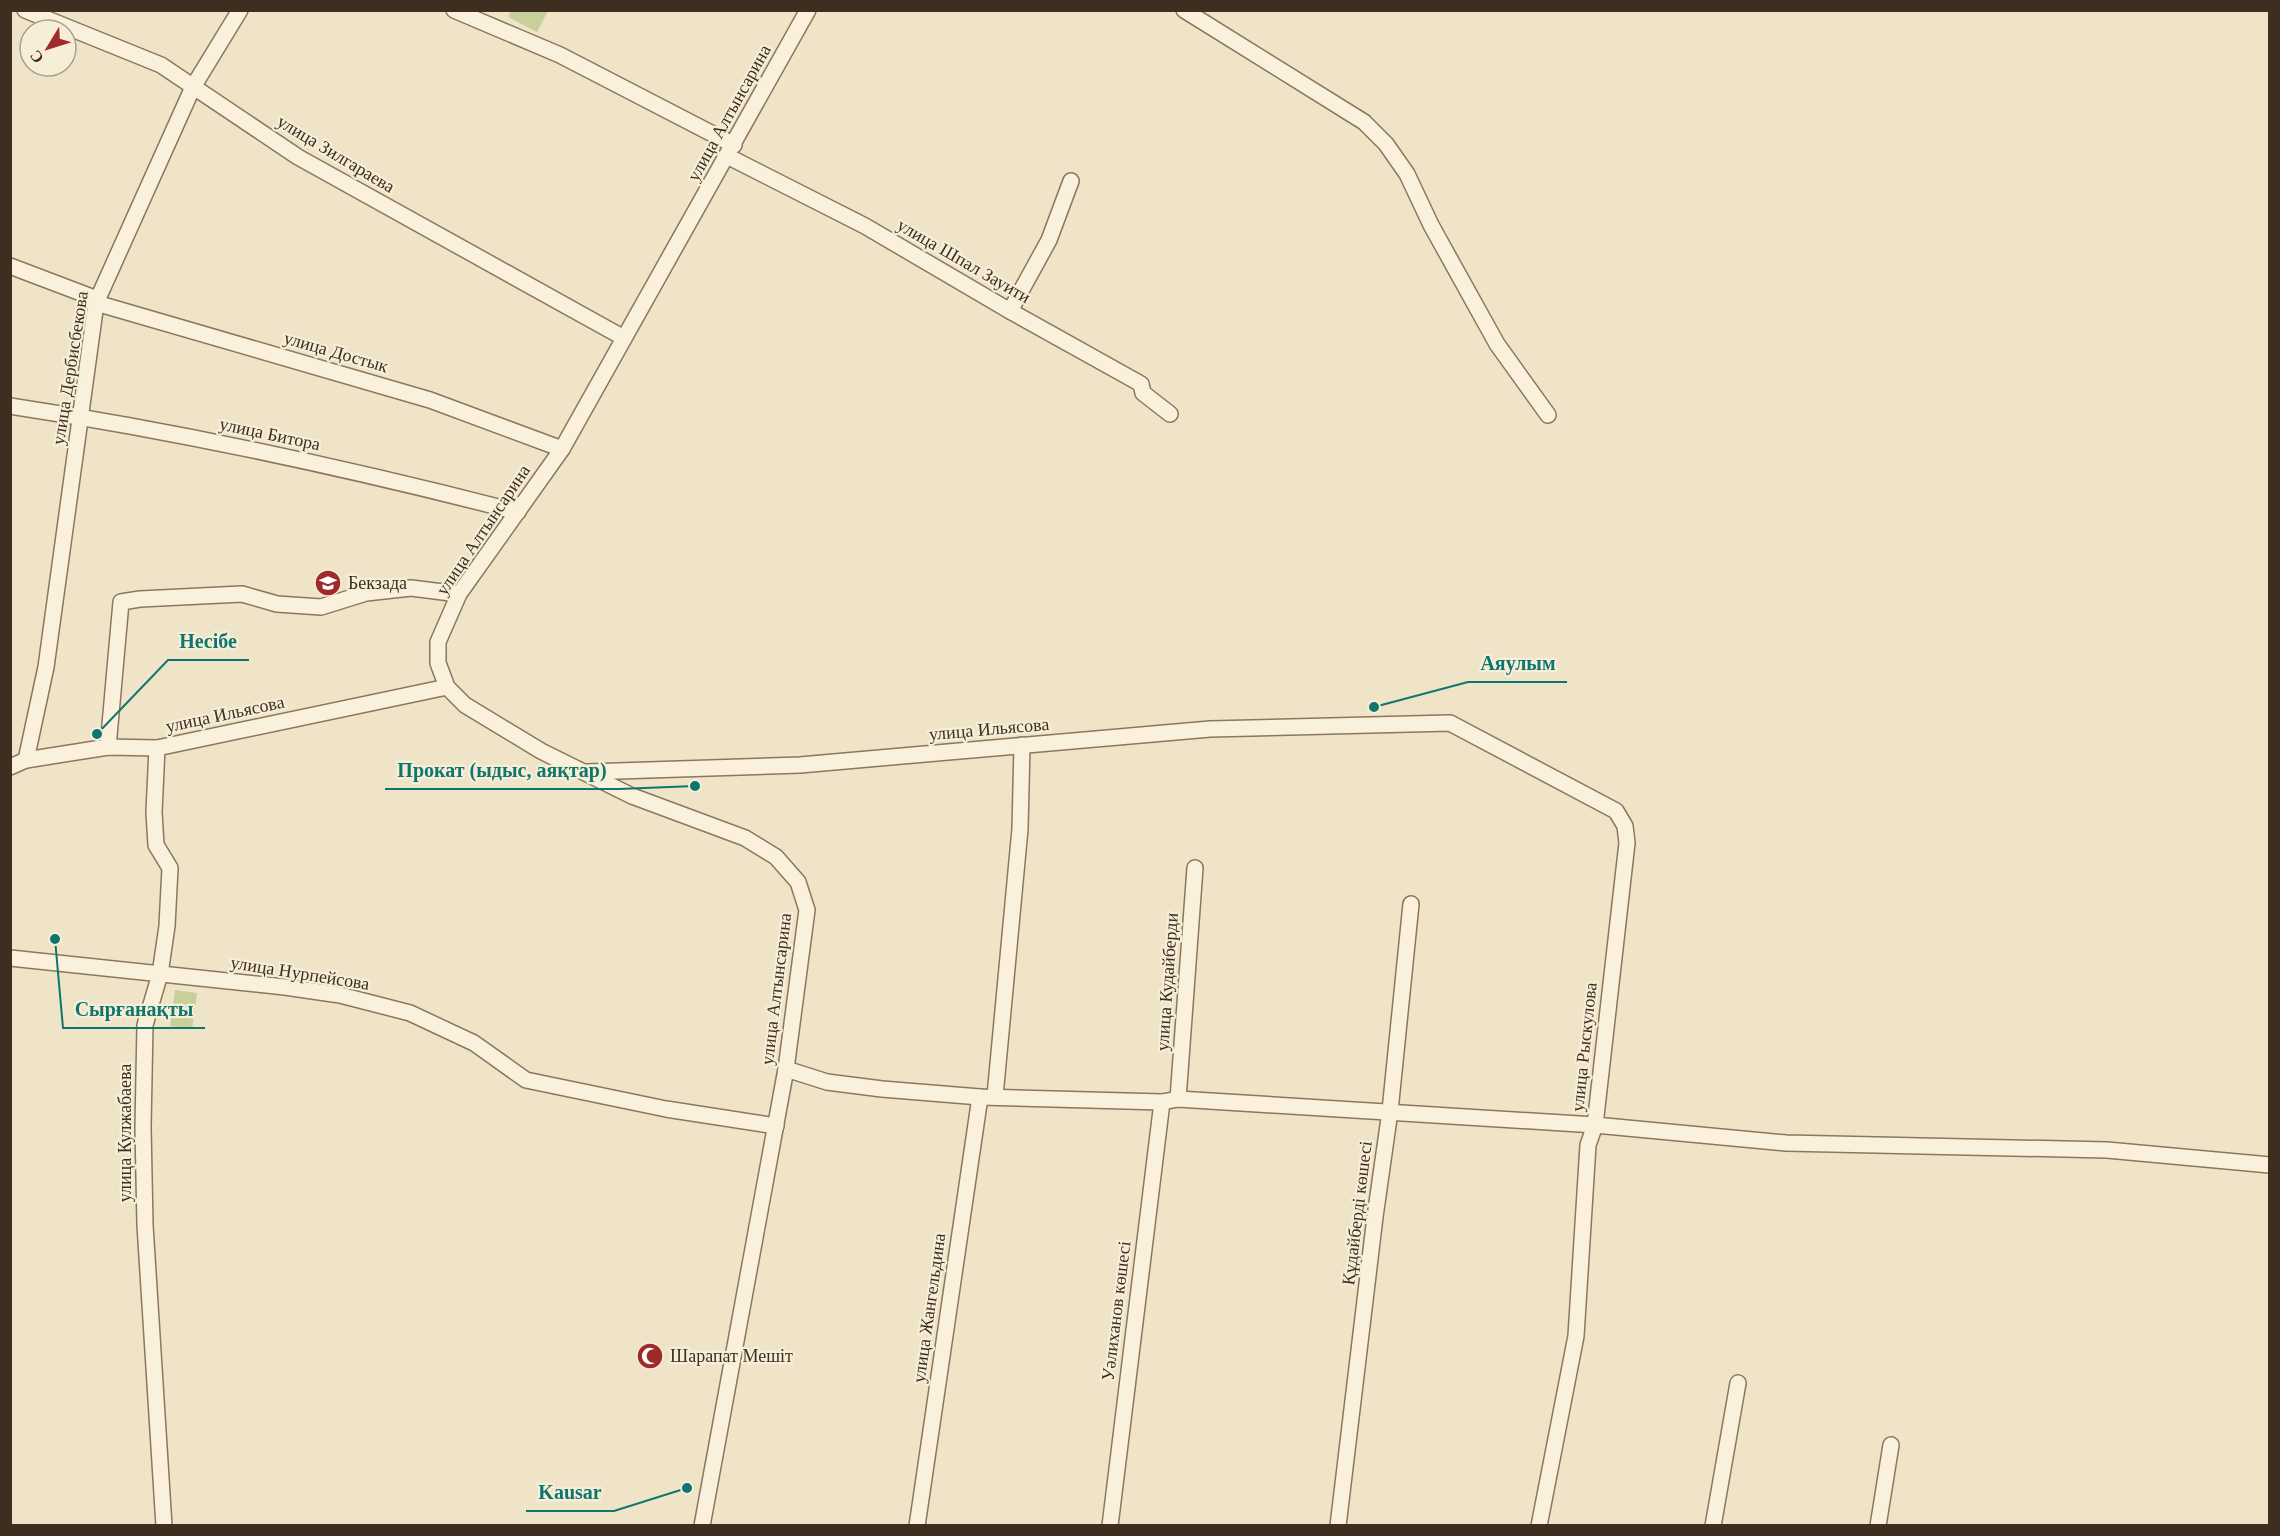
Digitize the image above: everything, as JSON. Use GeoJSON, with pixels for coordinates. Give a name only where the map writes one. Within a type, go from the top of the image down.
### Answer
{"type":"FeatureCollection","features":[{"type":"Feature","properties":{"kind":"street","name":"улица Зилгараева"},"geometry":{"type":"LineString","coordinates":[[25,10],[161,64],[298,157],[624,338]]}},
{"type":"Feature","properties":{"kind":"street","name":"улица Дербисбекова"},"geometry":{"type":"LineString","coordinates":[[26,760],[46,667],[97,301],[193,87],[240,10]]}},
{"type":"Feature","properties":{"kind":"street","name":"улица Шпал Зауити"},"geometry":{"type":"LineString","coordinates":[[454,10],[560,55],[731,150],[1141,384],[1143,393],[1170,414]]}},
{"type":"Feature","properties":{"kind":"street","name":"улица Алтынсарина"},"geometry":{"type":"LineString","coordinates":[[702,1526],[786,1069],[807,910],[798,882],[776,856],[745,838],[632,796],[541,751],[465,705],[447,687],[438,663],[438,642],[459,594],[562,449],[808,10]]}},
{"type":"Feature","properties":{"kind":"street"},"geometry":{"type":"LineString","coordinates":[[1184,10],[1364,122],[1386,144],[1407,174],[1431,225],[1497,344],[1548,415]]}},
{"type":"Feature","properties":{"kind":"street"},"geometry":{"type":"LineString","coordinates":[[1010,311],[1049,240],[1071,181]]}},
{"type":"Feature","properties":{"kind":"street","name":"улица Достык"},"geometry":{"type":"LineString","coordinates":[[10,266],[97,301],[430,400],[562,449]]}},
{"type":"Feature","properties":{"kind":"street","name":"улица Битора"},"geometry":{"type":"LineString","coordinates":[[10,406],[184,435],[411,485],[518,512]]}},
{"type":"Feature","properties":{"kind":"street"},"geometry":{"type":"LineString","coordinates":[[108,747],[121,602],[242,594],[277,604],[321,608],[366,593],[411,588],[459,594]]}},
{"type":"Feature","properties":{"kind":"street","name":"улица Ильясова"},"geometry":{"type":"LineString","coordinates":[[10,767],[26,760],[108,747],[158,748],[447,687]]}},
{"type":"Feature","properties":{"kind":"street","name":"улица Ильясова"},"geometry":{"type":"LineString","coordinates":[[584,772],[800,765],[1210,729],[1397,723]]}},
{"type":"Feature","properties":{"kind":"street","name":"улица Рыскулова"},"geometry":{"type":"LineString","coordinates":[[1397,723],[1450,723],[1616,811],[1625,826],[1627,843],[1596,1125],[1588,1145],[1575,1336],[1539,1526]]}},
{"type":"Feature","properties":{"kind":"street","name":"улица Жангельдина"},"geometry":{"type":"LineString","coordinates":[[917,1526],[987,1097],[1017,873],[1022,745]]}},
{"type":"Feature","properties":{"kind":"street","name":"улица Кулжабаева"},"geometry":{"type":"LineString","coordinates":[[158,748],[154,812],[156,845],[170,868],[167,926],[160,974],[145,1024],[143,1127],[145,1225],[164,1526]]}},
{"type":"Feature","properties":{"kind":"street","name":"улица Кудайберди"},"geometry":{"type":"LineString","coordinates":[[1178,1099],[1195,868]]}},
{"type":"Feature","properties":{"kind":"street","name":"Құдайберді көшесі"},"geometry":{"type":"LineString","coordinates":[[1338,1526],[1390,1111],[1411,904]]}},
{"type":"Feature","properties":{"kind":"street","name":"улица Нурпейсова"},"geometry":{"type":"LineString","coordinates":[[10,958],[285,987],[340,995],[410,1013],[474,1043],[526,1080],[655,1107],[776,1126]]}},
{"type":"Feature","properties":{"kind":"street"},"geometry":{"type":"LineString","coordinates":[[786,1069],[827,1082],[882,1089],[987,1097],[1162,1102],[1178,1099],[1596,1125],[1786,1143],[2107,1150],[2270,1165]]}},
{"type":"Feature","properties":{"kind":"street","name":"Уәлиханов көшесі"},"geometry":{"type":"LineString","coordinates":[[1110,1526],[1162,1102]]}},
{"type":"Feature","properties":{"kind":"street"},"geometry":{"type":"LineString","coordinates":[[1713,1526],[1738,1383]]}},
{"type":"Feature","properties":{"kind":"street"},"geometry":{"type":"LineString","coordinates":[[1878,1526],[1892,1445]]}},
{"type":"Feature","properties":{"kind":"green space"},"geometry":{"type":"Polygon","coordinates":[[[511,10],[548,11],[537,32],[508,17],[511,10]]]}},
{"type":"Feature","properties":{"kind":"green space"},"geometry":{"type":"Polygon","coordinates":[[[175,990],[197,993],[192,1029],[170,1026],[175,990]]]}},
{"type":"Feature","properties":{"kind":"place","name":"Бекзада"},"geometry":{"type":"Point","coordinates":[328,583]}},
{"type":"Feature","properties":{"kind":"place","name":"Аяулым"},"geometry":{"type":"Point","coordinates":[1374,707]}},
{"type":"Feature","properties":{"kind":"place","name":"Несібе"},"geometry":{"type":"Point","coordinates":[97,734]}},
{"type":"Feature","properties":{"kind":"place","name":"Прокат (ыдыс, аяқтар)"},"geometry":{"type":"Point","coordinates":[695,786]}},
{"type":"Feature","properties":{"kind":"place","name":"Сырғанақты"},"geometry":{"type":"Point","coordinates":[55,939]}},
{"type":"Feature","properties":{"kind":"place","name":"Шарапат Мешіт"},"geometry":{"type":"Point","coordinates":[650,1356]}},
{"type":"Feature","properties":{"kind":"place","name":"Kausar"},"geometry":{"type":"Point","coordinates":[687,1488]}}]}
